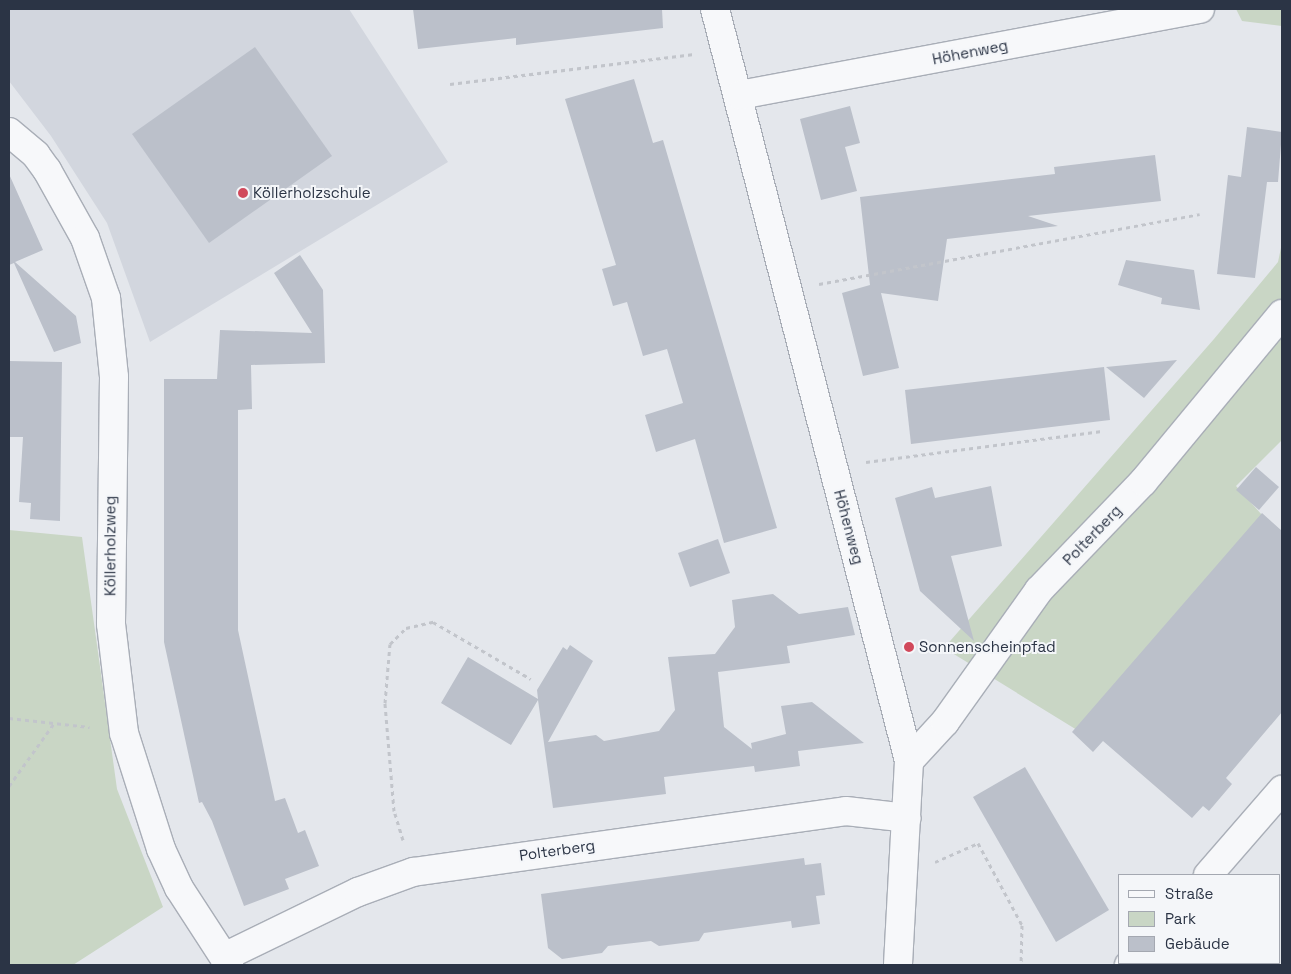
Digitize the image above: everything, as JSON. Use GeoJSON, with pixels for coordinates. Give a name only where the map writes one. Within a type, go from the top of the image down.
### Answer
{"type":"FeatureCollection","features":[{"type":"Feature","properties":{"kind":"street","name":"Höhenweg"},"geometry":{"type":"LineString","coordinates":[[715,9],[740,95],[909,761],[898,965]]}},
{"type":"Feature","properties":{"kind":"street","name":"Höhenweg"},"geometry":{"type":"LineString","coordinates":[[740,95],[1200,9]]}},
{"type":"Feature","properties":{"kind":"street","name":"Köllerholzweg"},"geometry":{"type":"LineString","coordinates":[[9,132],[36,155],[47,170],[85,238],[106,298],[114,376],[111,624],[124,733],[161,850],[179,888],[226,961]]}},
{"type":"Feature","properties":{"kind":"street","name":"Polterberg"},"geometry":{"type":"LineString","coordinates":[[909,761],[945,722],[1039,590],[1143,482],[1282,314]]}},
{"type":"Feature","properties":{"kind":"street"},"geometry":{"type":"LineString","coordinates":[[1209,874],[1282,790]]}},
{"type":"Feature","properties":{"kind":"street","name":"Polterberg"},"geometry":{"type":"LineString","coordinates":[[226,961],[358,892],[413,872],[846,811],[907,818]]}},
{"type":"Feature","properties":{"kind":"path"},"geometry":{"type":"LineString","coordinates":[[450,84],[727,50]]}},
{"type":"Feature","properties":{"kind":"path"},"geometry":{"type":"LineString","coordinates":[[789,290],[1200,214]]}},
{"type":"Feature","properties":{"kind":"path"},"geometry":{"type":"LineString","coordinates":[[833,467],[1102,431]]}},
{"type":"Feature","properties":{"kind":"path"},"geometry":{"type":"LineString","coordinates":[[413,872],[394,811],[385,703],[390,644],[406,628],[433,622],[531,679]]}},
{"type":"Feature","properties":{"kind":"path"},"geometry":{"type":"LineString","coordinates":[[9,718],[56,721],[124,733]]}},
{"type":"Feature","properties":{"kind":"path"},"geometry":{"type":"LineString","coordinates":[[9,786],[56,721]]}},
{"type":"Feature","properties":{"kind":"path"},"geometry":{"type":"LineString","coordinates":[[904,875],[978,843],[1022,925],[1021,965]]}},
{"type":"Feature","properties":{"kind":"shaded area","name":"Köllerholzschule"},"geometry":{"type":"Polygon","coordinates":[[[9,9],[349,9],[448,162],[150,342],[107,223],[51,136],[9,81],[9,9]]]}},
{"type":"Feature","properties":{"kind":"green space"},"geometry":{"type":"Polygon","coordinates":[[[1236,9],[1282,9],[1282,26],[1242,21],[1236,9]]]}},
{"type":"Feature","properties":{"kind":"green space"},"geometry":{"type":"Polygon","coordinates":[[[1282,243],[1282,440],[1236,486],[1262,515],[1077,730],[944,648],[1214,339],[1278,262],[1282,243]]]}},
{"type":"Feature","properties":{"kind":"green space"},"geometry":{"type":"Polygon","coordinates":[[[9,530],[82,537],[117,789],[163,907],[73,965],[9,965],[9,530]]]}},
{"type":"Feature","properties":{"kind":"building"},"geometry":{"type":"Polygon","coordinates":[[[413,9],[662,9],[663,28],[516,45],[516,38],[418,49],[413,9]]]}},
{"type":"Feature","properties":{"kind":"building"},"geometry":{"type":"Polygon","coordinates":[[[255,47],[332,156],[209,243],[132,134],[255,47]]]}},
{"type":"Feature","properties":{"kind":"building"},"geometry":{"type":"Polygon","coordinates":[[[634,79],[653,143],[663,140],[777,528],[724,543],[695,439],[656,452],[645,415],[683,403],[667,349],[643,356],[627,302],[613,306],[602,269],[616,265],[565,99],[634,79]]]}},
{"type":"Feature","properties":{"kind":"building"},"geometry":{"type":"Polygon","coordinates":[[[850,106],[860,143],[845,147],[857,191],[821,200],[800,119],[850,106]]]}},
{"type":"Feature","properties":{"kind":"building"},"geometry":{"type":"Polygon","coordinates":[[[1247,127],[1282,132],[1278,182],[1267,182],[1255,278],[1217,274],[1228,175],[1241,177],[1247,127]]]}},
{"type":"Feature","properties":{"kind":"building"},"geometry":{"type":"Polygon","coordinates":[[[1155,155],[1161,201],[1028,216],[1058,226],[947,239],[938,301],[881,293],[899,368],[863,376],[842,293],[870,285],[860,197],[1055,174],[1054,167],[1155,155]]]}},
{"type":"Feature","properties":{"kind":"building"},"geometry":{"type":"Polygon","coordinates":[[[9,174],[43,250],[15,262],[76,316],[81,343],[54,352],[14,263],[9,265],[9,174]]]}},
{"type":"Feature","properties":{"kind":"building"},"geometry":{"type":"Polygon","coordinates":[[[300,255],[323,290],[325,363],[251,365],[252,409],[238,410],[238,630],[275,801],[285,798],[298,833],[305,830],[319,866],[285,879],[289,889],[244,906],[212,821],[202,802],[199,803],[164,642],[164,379],[217,379],[220,330],[312,333],[274,273],[300,255]]]}},
{"type":"Feature","properties":{"kind":"building"},"geometry":{"type":"Polygon","coordinates":[[[1126,260],[1194,270],[1200,310],[1161,304],[1162,298],[1118,285],[1126,260]]]}},
{"type":"Feature","properties":{"kind":"building"},"geometry":{"type":"Polygon","coordinates":[[[1177,360],[1144,398],[1106,367],[1177,360]]]}},
{"type":"Feature","properties":{"kind":"building"},"geometry":{"type":"Polygon","coordinates":[[[9,361],[62,362],[60,521],[30,519],[31,503],[19,502],[23,437],[9,437],[9,361]]]}},
{"type":"Feature","properties":{"kind":"building"},"geometry":{"type":"Polygon","coordinates":[[[1104,367],[1110,420],[911,444],[905,390],[1104,367]]]}},
{"type":"Feature","properties":{"kind":"building"},"geometry":{"type":"Polygon","coordinates":[[[1256,467],[1279,487],[1259,510],[1236,490],[1256,467]]]}},
{"type":"Feature","properties":{"kind":"building"},"geometry":{"type":"Polygon","coordinates":[[[991,486],[1002,546],[951,556],[974,641],[920,591],[895,498],[932,487],[935,498],[991,486]]]}},
{"type":"Feature","properties":{"kind":"building"},"geometry":{"type":"Polygon","coordinates":[[[1262,513],[1282,531],[1282,712],[1226,778],[1232,784],[1209,811],[1203,806],[1192,818],[1103,741],[1093,752],[1072,732],[1262,513]]]}},
{"type":"Feature","properties":{"kind":"building"},"geometry":{"type":"Polygon","coordinates":[[[718,539],[730,573],[690,587],[678,553],[718,539]]]}},
{"type":"Feature","properties":{"kind":"building"},"geometry":{"type":"Polygon","coordinates":[[[773,594],[799,614],[848,607],[855,635],[787,646],[790,663],[718,672],[724,727],[752,749],[751,743],[786,734],[781,706],[812,702],[864,743],[798,751],[800,766],[755,772],[754,766],[664,777],[666,794],[553,808],[538,700],[511,745],[441,703],[468,657],[538,699],[537,690],[563,647],[567,650],[570,645],[593,661],[548,742],[596,735],[604,741],[659,731],[675,710],[668,657],[715,654],[735,627],[732,600],[773,594]]]}},
{"type":"Feature","properties":{"kind":"building"},"geometry":{"type":"Polygon","coordinates":[[[1025,767],[1109,910],[1056,942],[973,797],[1025,767]]]}},
{"type":"Feature","properties":{"kind":"building"},"geometry":{"type":"Polygon","coordinates":[[[804,858],[805,865],[821,863],[825,895],[816,896],[820,924],[792,928],[791,921],[704,933],[699,941],[659,946],[651,941],[608,946],[602,953],[562,959],[548,948],[541,894],[804,858]]]}},
{"type":"Feature","properties":{"kind":"place","name":"Köllerholzschule"},"geometry":{"type":"Point","coordinates":[243,193]}},
{"type":"Feature","properties":{"kind":"place","name":"Sonnenscheinpfad"},"geometry":{"type":"Point","coordinates":[909,647]}}]}
